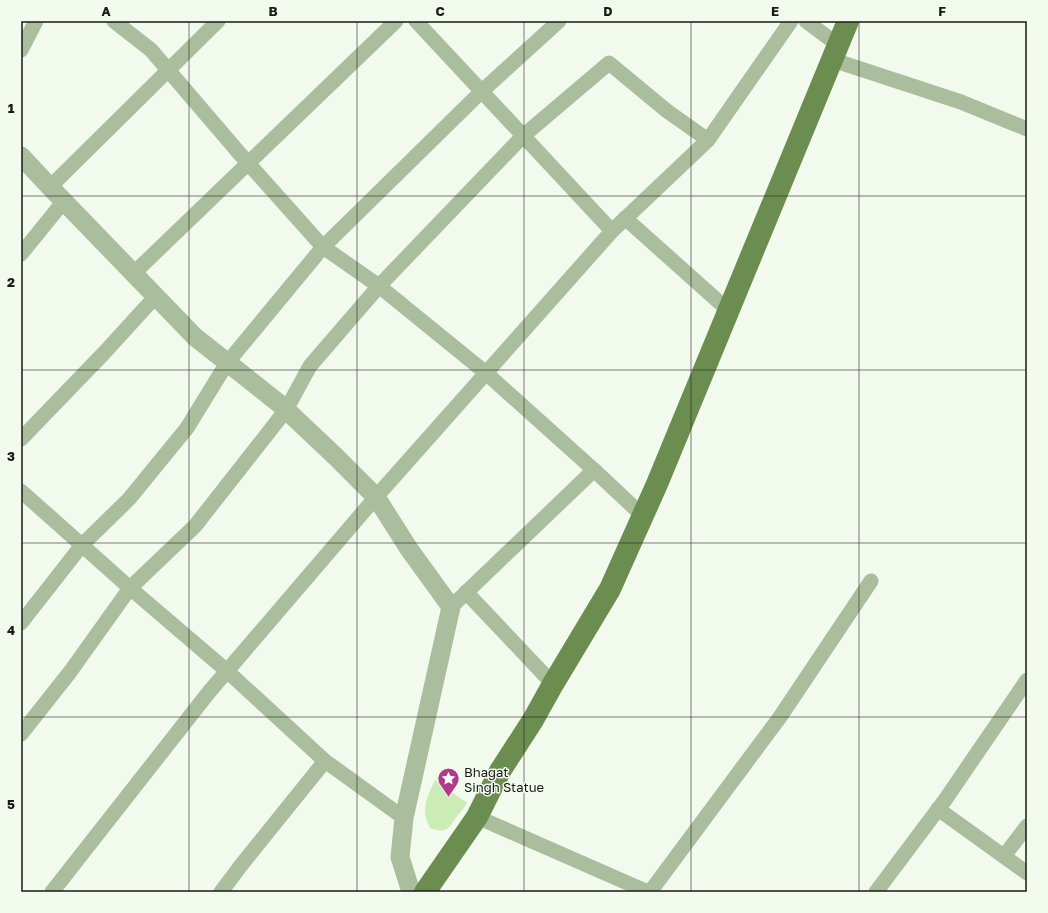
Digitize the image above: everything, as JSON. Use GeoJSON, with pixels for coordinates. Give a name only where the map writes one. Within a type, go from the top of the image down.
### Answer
{"type":"FeatureCollection","features":[{"type":"Feature","properties":{"kind":"main road"},"geometry":{"type":"LineString","coordinates":[[425,892],[477,817],[500,771],[533,720],[610,589],[658,484],[848,21]]}},
{"type":"Feature","properties":{"kind":"street"},"geometry":{"type":"LineString","coordinates":[[21,50],[36,21]]}},
{"type":"Feature","properties":{"kind":"street"},"geometry":{"type":"LineString","coordinates":[[114,21],[151,50],[323,247],[380,286],[486,373],[643,516]]}},
{"type":"Feature","properties":{"kind":"street"},"geometry":{"type":"LineString","coordinates":[[50,187],[218,21]]}},
{"type":"Feature","properties":{"kind":"street"},"geometry":{"type":"LineString","coordinates":[[134,273],[396,21]]}},
{"type":"Feature","properties":{"kind":"street"},"geometry":{"type":"LineString","coordinates":[[416,21],[612,231]]}},
{"type":"Feature","properties":{"kind":"street"},"geometry":{"type":"LineString","coordinates":[[21,623],[82,545],[129,499],[187,428],[227,363],[323,247],[482,91],[559,21]]}},
{"type":"Feature","properties":{"kind":"street"},"geometry":{"type":"LineString","coordinates":[[52,892],[209,692],[376,497],[612,231],[708,140],[791,21]]}},
{"type":"Feature","properties":{"kind":"street"},"geometry":{"type":"LineString","coordinates":[[806,21],[835,53],[1027,129]]}},
{"type":"Feature","properties":{"kind":"street"},"geometry":{"type":"LineString","coordinates":[[21,734],[70,672],[130,588],[196,526],[286,410],[310,366],[380,286],[524,136],[609,63],[667,111],[708,140]]}},
{"type":"Feature","properties":{"kind":"street"},"geometry":{"type":"LineString","coordinates":[[21,156],[195,337],[286,410],[376,497],[409,549],[451,606]]}},
{"type":"Feature","properties":{"kind":"street"},"geometry":{"type":"LineString","coordinates":[[21,254],[64,201]]}},
{"type":"Feature","properties":{"kind":"street"},"geometry":{"type":"LineString","coordinates":[[625,218],[729,311]]}},
{"type":"Feature","properties":{"kind":"street"},"geometry":{"type":"LineString","coordinates":[[21,439],[104,353],[156,296]]}},
{"type":"Feature","properties":{"kind":"street"},"geometry":{"type":"LineString","coordinates":[[411,892],[400,857],[404,818],[451,606],[594,470]]}},
{"type":"Feature","properties":{"kind":"street"},"geometry":{"type":"LineString","coordinates":[[21,491],[130,588],[227,671],[325,761],[404,818]]}},
{"type":"Feature","properties":{"kind":"street"},"geometry":{"type":"LineString","coordinates":[[477,817],[649,892],[780,717],[871,581]]}},
{"type":"Feature","properties":{"kind":"street"},"geometry":{"type":"LineString","coordinates":[[466,592],[553,684]]}},
{"type":"Feature","properties":{"kind":"street"},"geometry":{"type":"LineString","coordinates":[[876,892],[938,809],[1027,680]]}},
{"type":"Feature","properties":{"kind":"street"},"geometry":{"type":"LineString","coordinates":[[221,892],[246,858],[325,761]]}},
{"type":"Feature","properties":{"kind":"street"},"geometry":{"type":"LineString","coordinates":[[938,809],[1027,873]]}},
{"type":"Feature","properties":{"kind":"street"},"geometry":{"type":"LineString","coordinates":[[1004,856],[1027,826]]}},
{"type":"Feature","properties":{"kind":"green space"},"geometry":{"type":"Polygon","coordinates":[[[435,780],[467,803],[449,827],[444,830],[430,828],[425,815],[429,792],[435,780]]]}},
{"type":"Feature","properties":{"kind":"place","name":"Bhagat Singh Statue"},"geometry":{"type":"Point","coordinates":[449,798]}}]}
